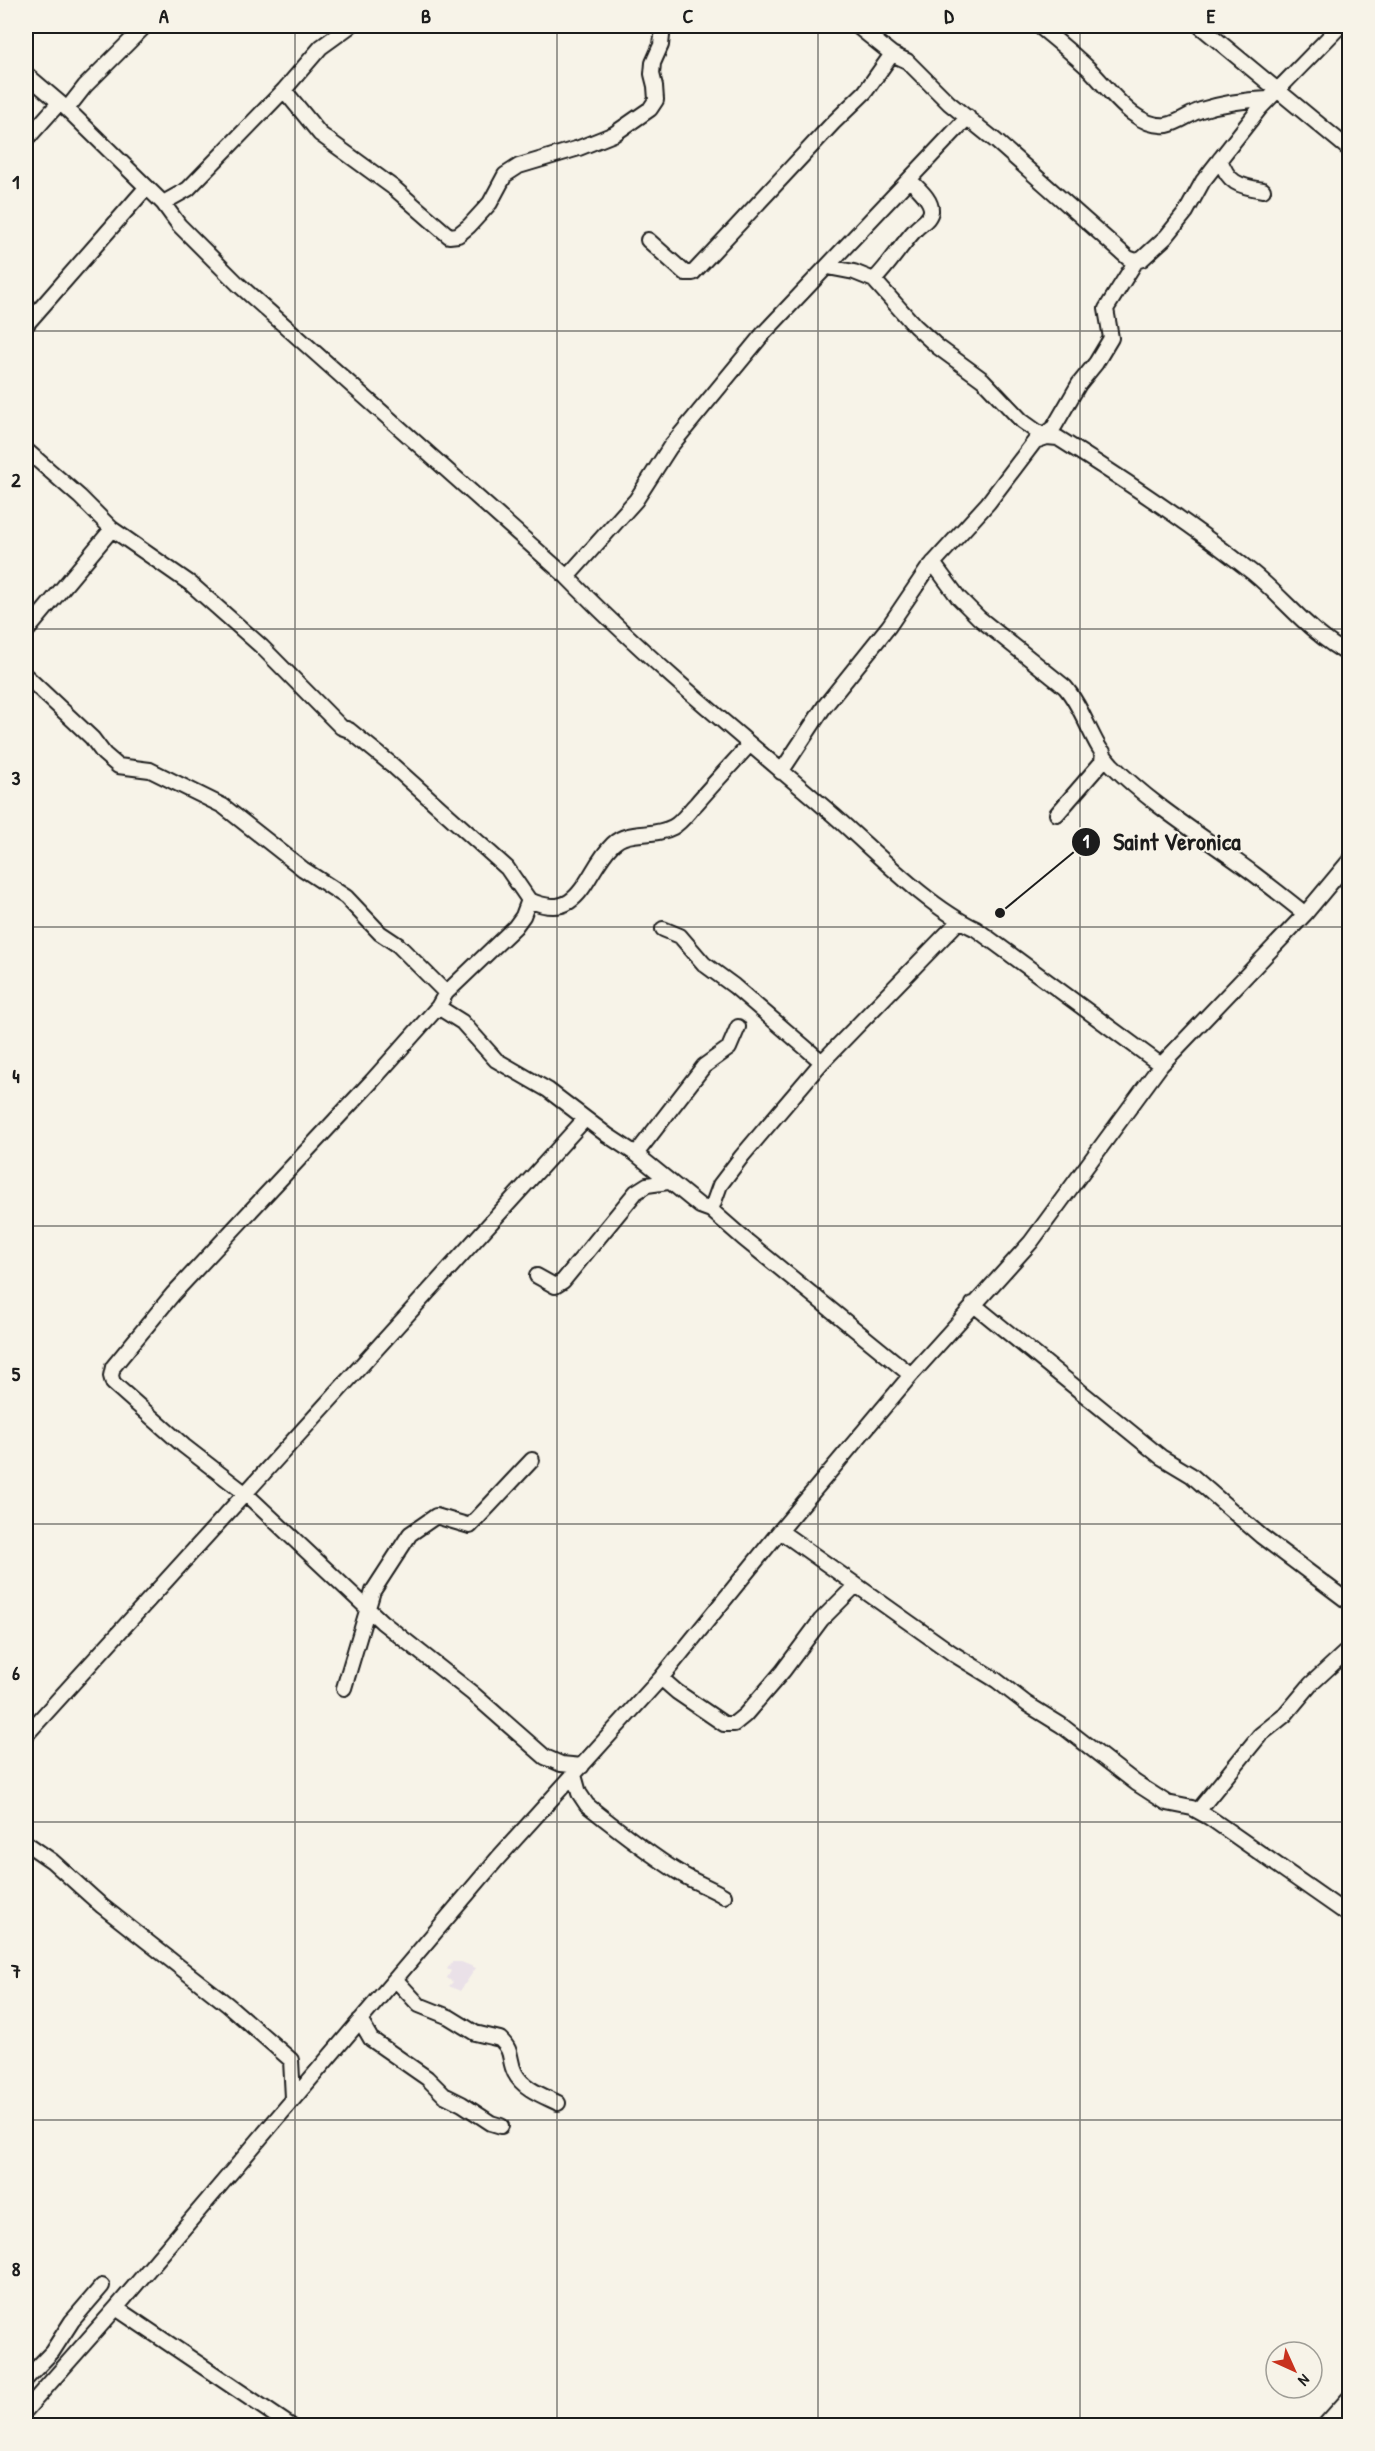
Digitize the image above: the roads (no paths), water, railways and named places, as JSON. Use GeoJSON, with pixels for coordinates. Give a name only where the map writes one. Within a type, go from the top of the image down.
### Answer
{"type":"FeatureCollection","features":[{"type":"Feature","properties":{"kind":"street"},"geometry":{"type":"LineString","coordinates":[[26,140],[85,86],[145,26]]}},
{"type":"Feature","properties":{"kind":"street"},"geometry":{"type":"LineString","coordinates":[[163,203],[188,189],[284,90],[321,47],[330,32],[350,26]]}},
{"type":"Feature","properties":{"kind":"street"},"geometry":{"type":"LineString","coordinates":[[284,90],[320,134],[368,167],[449,236],[453,236],[469,226],[490,203],[505,175],[529,163],[579,148],[614,134],[650,109],[656,100],[652,74],[653,63],[660,45],[663,26]]}},
{"type":"Feature","properties":{"kind":"street"},"geometry":{"type":"LineString","coordinates":[[857,26],[892,54],[908,62],[949,102],[1128,258],[1136,261],[1142,259],[1166,237],[1186,212],[1203,181],[1268,99],[1280,90],[1340,26]]}},
{"type":"Feature","properties":{"kind":"street"},"geometry":{"type":"LineString","coordinates":[[875,40],[876,26]]}},
{"type":"Feature","properties":{"kind":"street"},"geometry":{"type":"LineString","coordinates":[[1039,26],[1091,71],[1109,93],[1141,119],[1150,122],[1169,125],[1198,111],[1238,100],[1268,99]]}},
{"type":"Feature","properties":{"kind":"street"},"geometry":{"type":"LineString","coordinates":[[1200,26],[1350,150]]}},
{"type":"Feature","properties":{"kind":"street"},"geometry":{"type":"LineString","coordinates":[[648,240],[685,273],[693,273],[833,123],[865,92],[892,54]]}},
{"type":"Feature","properties":{"kind":"street"},"geometry":{"type":"LineString","coordinates":[[26,74],[63,106],[163,203],[179,225],[238,284],[567,577],[608,618],[749,746],[881,859],[959,921],[976,929],[1161,1065]]}},
{"type":"Feature","properties":{"kind":"street"},"geometry":{"type":"LineString","coordinates":[[567,577],[636,500],[670,447],[763,334],[968,117]]}},
{"type":"Feature","properties":{"kind":"street"},"geometry":{"type":"LineString","coordinates":[[1220,159],[1225,175],[1230,179],[1250,188],[1263,190]]}},
{"type":"Feature","properties":{"kind":"street"},"geometry":{"type":"LineString","coordinates":[[874,280],[891,263],[908,237],[928,218],[931,210],[930,202],[910,180]]}},
{"type":"Feature","properties":{"kind":"street"},"geometry":{"type":"LineString","coordinates":[[26,325],[146,188]]}},
{"type":"Feature","properties":{"kind":"street"},"geometry":{"type":"LineString","coordinates":[[781,772],[824,707],[889,626],[933,563],[988,503],[1039,438],[1054,427],[1079,384],[1096,363],[1111,338],[1106,309],[1136,261]]}},
{"type":"Feature","properties":{"kind":"street"},"geometry":{"type":"LineString","coordinates":[[828,267],[854,272],[874,280],[930,340],[983,380],[1039,438]]}},
{"type":"Feature","properties":{"kind":"street"},"geometry":{"type":"LineString","coordinates":[[1039,438],[1058,438],[1145,495],[1254,574],[1308,627],[1350,656]]}},
{"type":"Feature","properties":{"kind":"street"},"geometry":{"type":"LineString","coordinates":[[26,450],[80,497],[112,529],[191,584],[262,647],[342,727],[349,730],[391,764],[507,867],[529,900],[549,908],[571,902],[613,844],[629,835],[659,833],[676,826],[749,746]]}},
{"type":"Feature","properties":{"kind":"street"},"geometry":{"type":"LineString","coordinates":[[26,632],[112,529]]}},
{"type":"Feature","properties":{"kind":"street"},"geometry":{"type":"LineString","coordinates":[[933,563],[958,597],[979,618],[1065,687],[1076,700],[1111,764],[1149,797],[1305,914]]}},
{"type":"Feature","properties":{"kind":"street"},"geometry":{"type":"LineString","coordinates":[[26,676],[92,738],[104,754],[118,766],[150,770],[223,806],[303,869],[346,897],[380,933],[398,945],[446,993]]}},
{"type":"Feature","properties":{"kind":"street"},"geometry":{"type":"LineString","coordinates":[[1057,814],[1102,762],[1103,752]]}},
{"type":"Feature","properties":{"kind":"street"},"geometry":{"type":"LineString","coordinates":[[26,2410],[116,2308],[498,1858],[661,1678],[911,1375],[1031,1242],[1161,1065],[1305,914],[1350,860]]}},
{"type":"Feature","properties":{"kind":"street"},"geometry":{"type":"LineString","coordinates":[[529,900],[523,916],[515,927],[446,993],[438,1006],[372,1081],[173,1294],[113,1367],[111,1376],[113,1383],[184,1446],[246,1494],[368,1608],[545,1757],[578,1771]]}},
{"type":"Feature","properties":{"kind":"street"},"geometry":{"type":"LineString","coordinates":[[711,1210],[720,1185],[736,1163],[822,1062],[959,921]]}},
{"type":"Feature","properties":{"kind":"street"},"geometry":{"type":"LineString","coordinates":[[663,929],[680,936],[714,973],[734,986],[822,1062]]}},
{"type":"Feature","properties":{"kind":"street"},"geometry":{"type":"LineString","coordinates":[[438,1006],[462,1023],[496,1060],[548,1090],[636,1154],[700,1206],[711,1210],[911,1375]]}},
{"type":"Feature","properties":{"kind":"street"},"geometry":{"type":"LineString","coordinates":[[636,1154],[704,1066],[729,1048],[738,1027]]}},
{"type":"Feature","properties":{"kind":"street"},"geometry":{"type":"LineString","coordinates":[[26,1735],[585,1119]]}},
{"type":"Feature","properties":{"kind":"street"},"geometry":{"type":"LineString","coordinates":[[537,1276],[555,1286],[563,1281],[636,1192],[647,1185],[668,1182]]}},
{"type":"Feature","properties":{"kind":"street"},"geometry":{"type":"LineString","coordinates":[[973,1304],[1161,1456],[1191,1475],[1261,1536],[1350,1603]]}},
{"type":"Feature","properties":{"kind":"street"},"geometry":{"type":"LineString","coordinates":[[344,1688],[373,1591],[410,1534],[436,1516],[470,1526],[532,1460]]}},
{"type":"Feature","properties":{"kind":"street"},"geometry":{"type":"LineString","coordinates":[[780,1531],[963,1661],[996,1680],[1061,1725],[1136,1784],[1167,1803],[1198,1811],[1247,1842],[1350,1916]]}},
{"type":"Feature","properties":{"kind":"street"},"geometry":{"type":"LineString","coordinates":[[661,1678],[724,1724],[734,1724],[745,1715],[783,1671],[821,1620],[842,1602],[856,1585]]}},
{"type":"Feature","properties":{"kind":"street"},"geometry":{"type":"LineString","coordinates":[[1198,1811],[1260,1736],[1285,1715],[1311,1684],[1350,1648]]}},
{"type":"Feature","properties":{"kind":"street"},"geometry":{"type":"LineString","coordinates":[[578,1771],[579,1792],[587,1805],[657,1859],[724,1896]]}},
{"type":"Feature","properties":{"kind":"street"},"geometry":{"type":"LineString","coordinates":[[26,1843],[52,1861],[102,1906],[221,1999],[291,2060],[293,2098]]}},
{"type":"Feature","properties":{"kind":"street"},"geometry":{"type":"LineString","coordinates":[[396,1980],[419,2005],[449,2017],[475,2034],[500,2039],[512,2056],[514,2072],[522,2083],[558,2103]]}},
{"type":"Feature","properties":{"kind":"street"},"geometry":{"type":"LineString","coordinates":[[360,2020],[371,2039],[427,2078],[444,2095],[491,2124],[501,2126]]}},
{"type":"Feature","properties":{"kind":"street"},"geometry":{"type":"LineString","coordinates":[[26,2379],[52,2352],[72,2320],[102,2286]]}},
{"type":"Feature","properties":{"kind":"street"},"geometry":{"type":"LineString","coordinates":[[116,2308],[291,2426]]}},
{"type":"Feature","properties":{"kind":"street"},"geometry":{"type":"LineString","coordinates":[[1324,2426],[1350,2397]]}},
{"type":"Feature","properties":{"kind":"place","name":"Saint Veronica"},"geometry":{"type":"Point","coordinates":[1000,913]}}]}
